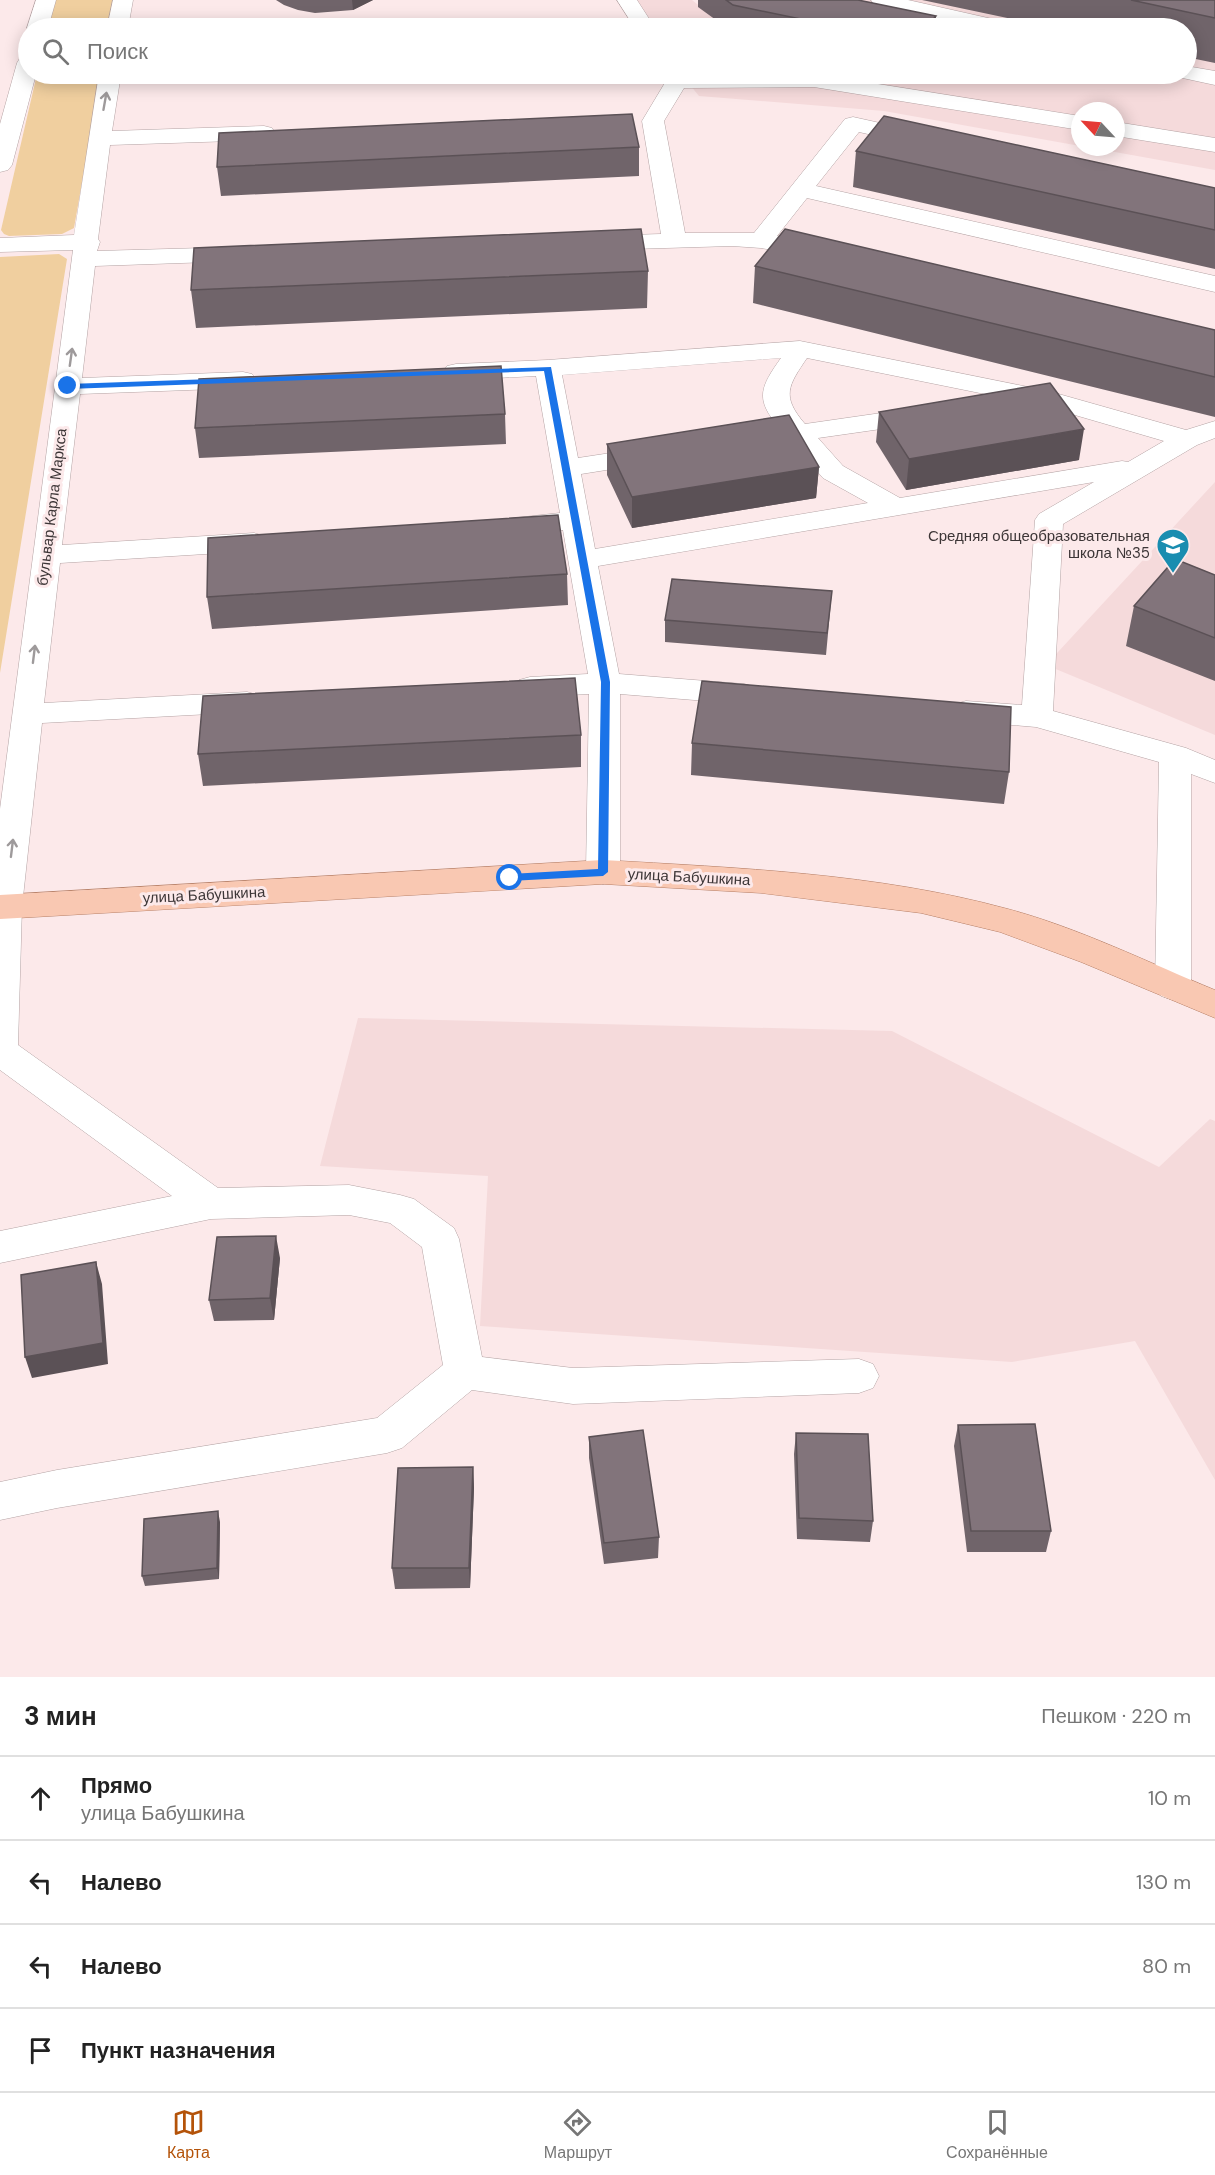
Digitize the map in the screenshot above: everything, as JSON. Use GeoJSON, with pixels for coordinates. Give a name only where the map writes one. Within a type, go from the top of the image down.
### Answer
{"type":"FeatureCollection","features":[{"type":"Feature","properties":{"kind":"main road","name":"улица Бабушкина"},"geometry":{"type":"LineString","coordinates":[[2,906],[603,872],[760,881],[921,901],[1007,921],[1093,953],[1215,1005]]}},
{"type":"Feature","properties":{"kind":"street"},"geometry":{"type":"LineString","coordinates":[[41,18],[46,0]]}},
{"type":"Feature","properties":{"kind":"street"},"geometry":{"type":"LineString","coordinates":[[120,18],[123,0]]}},
{"type":"Feature","properties":{"kind":"street"},"geometry":{"type":"LineString","coordinates":[[627,0],[639,18]]}},
{"type":"Feature","properties":{"kind":"street"},"geometry":{"type":"LineString","coordinates":[[881,0],[959,18]]}},
{"type":"Feature","properties":{"kind":"street"},"geometry":{"type":"LineString","coordinates":[[1197,74],[1215,78]]}},
{"type":"Feature","properties":{"kind":"street"},"geometry":{"type":"LineString","coordinates":[[0,165],[4,139],[21,84]]}},
{"type":"Feature","properties":{"kind":"street","name":"бульвар Карла Маркса"},"geometry":{"type":"LineString","coordinates":[[0,1045],[2,906],[99,138],[108,84]]}},
{"type":"Feature","properties":{"kind":"street"},"geometry":{"type":"LineString","coordinates":[[671,84],[653,121],[674,241]]}},
{"type":"Feature","properties":{"kind":"street"},"geometry":{"type":"LineString","coordinates":[[839,84],[1071,122]]}},
{"type":"Feature","properties":{"kind":"street"},"geometry":{"type":"LineString","coordinates":[[761,241],[853,124],[935,141]]}},
{"type":"Feature","properties":{"kind":"street"},"geometry":{"type":"LineString","coordinates":[[1125,130],[1215,145]]}},
{"type":"Feature","properties":{"kind":"street"},"geometry":{"type":"LineString","coordinates":[[99,138],[291,132]]}},
{"type":"Feature","properties":{"kind":"street"},"geometry":{"type":"LineString","coordinates":[[801,190],[1215,284]]}},
{"type":"Feature","properties":{"kind":"street"},"geometry":{"type":"LineString","coordinates":[[579,244],[761,241],[841,255]]}},
{"type":"Feature","properties":{"kind":"street"},"geometry":{"type":"LineString","coordinates":[[0,245],[86,250],[261,254]]}},
{"type":"Feature","properties":{"kind":"street"},"geometry":{"type":"LineString","coordinates":[[800,350],[778,381],[775,393],[779,411],[833,472],[896,507]]}},
{"type":"Feature","properties":{"kind":"street"},"geometry":{"type":"LineString","coordinates":[[431,373],[548,368],[800,350],[1048,399],[1187,439]]}},
{"type":"Feature","properties":{"kind":"street"},"geometry":{"type":"LineString","coordinates":[[548,368],[605,682],[603,872]]}},
{"type":"Feature","properties":{"kind":"street"},"geometry":{"type":"LineString","coordinates":[[68,386],[267,379]]}},
{"type":"Feature","properties":{"kind":"street"},"geometry":{"type":"LineString","coordinates":[[728,443],[1048,399]]}},
{"type":"Feature","properties":{"kind":"street"},"geometry":{"type":"LineString","coordinates":[[1037,717],[1049,520],[1187,439],[1215,429]]}},
{"type":"Feature","properties":{"kind":"street"},"geometry":{"type":"LineString","coordinates":[[566,468],[670,452]]}},
{"type":"Feature","properties":{"kind":"street"},"geometry":{"type":"LineString","coordinates":[[582,560],[1141,466]]}},
{"type":"Feature","properties":{"kind":"street"},"geometry":{"type":"LineString","coordinates":[[492,527],[575,521]]}},
{"type":"Feature","properties":{"kind":"street"},"geometry":{"type":"LineString","coordinates":[[46,555],[281,540]]}},
{"type":"Feature","properties":{"kind":"street"},"geometry":{"type":"LineString","coordinates":[[499,688],[605,682],[769,696]]}},
{"type":"Feature","properties":{"kind":"street"},"geometry":{"type":"LineString","coordinates":[[28,714],[275,701]]}},
{"type":"Feature","properties":{"kind":"street"},"geometry":{"type":"LineString","coordinates":[[932,709],[1037,717],[1175,756],[1215,771]]}},
{"type":"Feature","properties":{"kind":"street"},"geometry":{"type":"LineString","coordinates":[[1173,987],[1175,756]]}},
{"type":"Feature","properties":{"kind":"street"},"geometry":{"type":"LineString","coordinates":[[0,1051],[211,1204]]}},
{"type":"Feature","properties":{"kind":"street"},"geometry":{"type":"LineString","coordinates":[[0,1247],[211,1204],[348,1200],[400,1210],[440,1239],[465,1372]]}},
{"type":"Feature","properties":{"kind":"street"},"geometry":{"type":"LineString","coordinates":[[0,1501],[57,1489],[387,1435],[465,1372],[573,1386],[859,1376]]}},
{"type":"Feature","properties":{"kind":"shaded area"},"geometry":{"type":"Polygon","coordinates":[[[54,0],[113,0],[110,18],[50,18],[54,0]]]}},
{"type":"Feature","properties":{"kind":"shaded area"},"geometry":{"type":"Polygon","coordinates":[[[621,0],[692,0],[714,18],[636,18],[621,0]]]}},
{"type":"Feature","properties":{"kind":"shaded area"},"geometry":{"type":"Polygon","coordinates":[[[825,0],[1215,0],[1215,170],[1125,154],[1125,102],[1071,102],[1071,144],[884,111],[699,96],[689,84],[1197,84],[1197,18],[902,18],[825,0]]]}},
{"type":"Feature","properties":{"kind":"shaded area"},"geometry":{"type":"Polygon","coordinates":[[[35,84],[99,84],[74,228],[62,234],[9,236],[1,230],[35,84]]]}},
{"type":"Feature","properties":{"kind":"shaded area"},"geometry":{"type":"Polygon","coordinates":[[[59,254],[67,259],[0,673],[0,257],[59,254]]]}},
{"type":"Feature","properties":{"kind":"shaded area","name":"Средняя общеобразовательная школа №35"},"geometry":{"type":"Polygon","coordinates":[[[1215,482],[1215,735],[1046,665],[1215,482]]]}},
{"type":"Feature","properties":{"kind":"shaded area"},"geometry":{"type":"Polygon","coordinates":[[[358,1018],[892,1031],[1159,1167],[1210,1119],[1215,1121],[1215,1480],[1135,1341],[1012,1362],[480,1326],[488,1176],[320,1166],[358,1018]]]}},
{"type":"Feature","properties":{"kind":"building"},"geometry":{"type":"Polygon","coordinates":[[[726,0],[858,0],[936,16],[934,18],[796,18],[733,5],[726,0]]]}},
{"type":"Feature","properties":{"kind":"building"},"geometry":{"type":"Polygon","coordinates":[[[1131,0],[1215,0],[1215,18],[1131,0]]]}},
{"type":"Feature","properties":{"kind":"building"},"geometry":{"type":"Polygon","coordinates":[[[632,114],[639,147],[217,167],[219,133],[632,114]]]}},
{"type":"Feature","properties":{"kind":"building"},"geometry":{"type":"Polygon","coordinates":[[[884,116],[1215,188],[1215,230],[856,151],[884,116]]]}},
{"type":"Feature","properties":{"kind":"building"},"geometry":{"type":"Polygon","coordinates":[[[641,229],[648,271],[191,290],[194,248],[641,229]]]}},
{"type":"Feature","properties":{"kind":"building"},"geometry":{"type":"Polygon","coordinates":[[[785,229],[1215,330],[1215,377],[755,266],[785,229]]]}},
{"type":"Feature","properties":{"kind":"building"},"geometry":{"type":"Polygon","coordinates":[[[501,366],[505,414],[195,428],[199,379],[501,366]]]}},
{"type":"Feature","properties":{"kind":"building"},"geometry":{"type":"Polygon","coordinates":[[[1050,383],[1084,429],[909,459],[879,412],[1050,383]]]}},
{"type":"Feature","properties":{"kind":"building"},"geometry":{"type":"Polygon","coordinates":[[[789,415],[819,467],[632,497],[607,444],[789,415]]]}},
{"type":"Feature","properties":{"kind":"building"},"geometry":{"type":"Polygon","coordinates":[[[558,515],[567,574],[207,597],[208,538],[558,515]]]}},
{"type":"Feature","properties":{"kind":"building"},"geometry":{"type":"Polygon","coordinates":[[[1175,559],[1215,575],[1215,638],[1134,606],[1175,559]]]}},
{"type":"Feature","properties":{"kind":"building"},"geometry":{"type":"Polygon","coordinates":[[[672,579],[832,591],[827,633],[665,620],[672,579]]]}},
{"type":"Feature","properties":{"kind":"building"},"geometry":{"type":"Polygon","coordinates":[[[575,678],[581,735],[198,754],[203,696],[575,678]]]}},
{"type":"Feature","properties":{"kind":"building"},"geometry":{"type":"Polygon","coordinates":[[[702,681],[1011,707],[1009,772],[692,743],[702,681]]]}},
{"type":"Feature","properties":{"kind":"building"},"geometry":{"type":"Polygon","coordinates":[[[276,1236],[270,1298],[209,1300],[217,1237],[276,1236]]]}},
{"type":"Feature","properties":{"kind":"building"},"geometry":{"type":"Polygon","coordinates":[[[96,1262],[103,1343],[25,1357],[21,1275],[96,1262]]]}},
{"type":"Feature","properties":{"kind":"building"},"geometry":{"type":"Polygon","coordinates":[[[1035,1424],[1051,1531],[971,1531],[958,1425],[1035,1424]]]}},
{"type":"Feature","properties":{"kind":"building"},"geometry":{"type":"Polygon","coordinates":[[[643,1430],[659,1537],[604,1543],[589,1437],[643,1430]]]}},
{"type":"Feature","properties":{"kind":"building"},"geometry":{"type":"Polygon","coordinates":[[[796,1433],[868,1434],[873,1521],[799,1518],[796,1433]]]}},
{"type":"Feature","properties":{"kind":"building"},"geometry":{"type":"Polygon","coordinates":[[[473,1467],[469,1568],[392,1568],[398,1468],[473,1467]]]}},
{"type":"Feature","properties":{"kind":"building"},"geometry":{"type":"Polygon","coordinates":[[[218,1511],[217,1568],[142,1576],[144,1519],[218,1511]]]}},
{"type":"Feature","properties":{"kind":"place","name":"Средняя общеобразовательная школа №35"},"geometry":{"type":"Point","coordinates":[1173,574]}},
{"type":"Feature","properties":{"kind":"route"},"geometry":{"type":"LineString","coordinates":[[68,386],[548,368],[605,682],[603,872],[510,878]]}}]}
